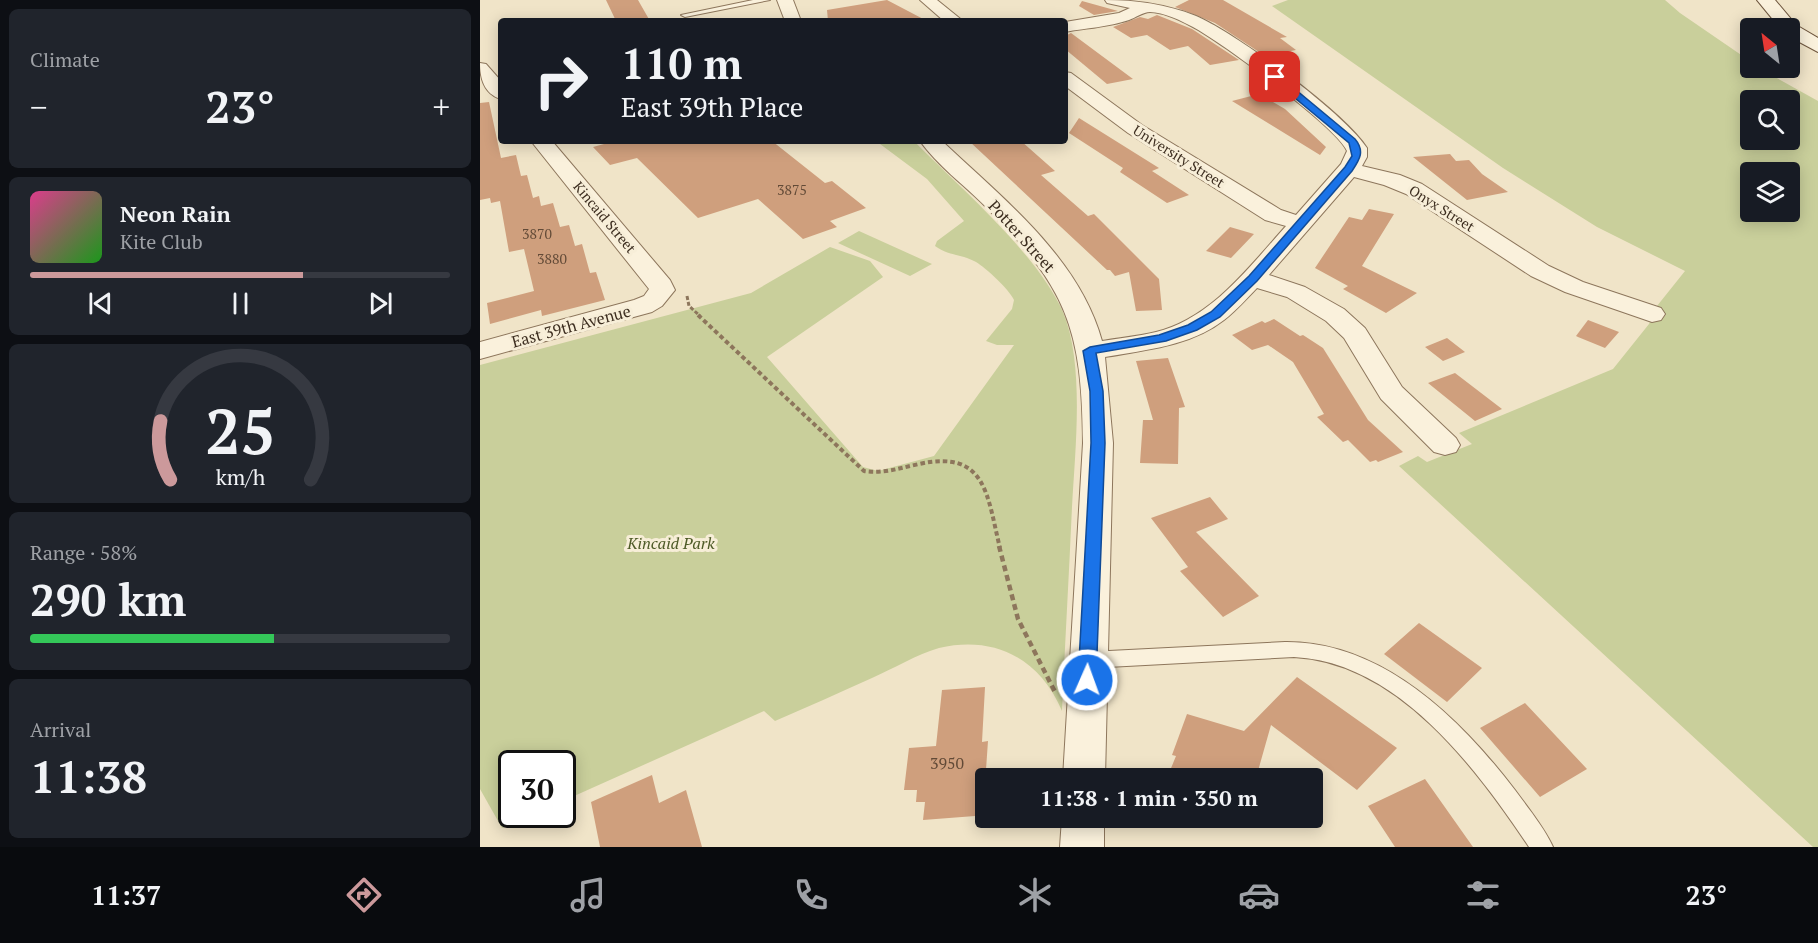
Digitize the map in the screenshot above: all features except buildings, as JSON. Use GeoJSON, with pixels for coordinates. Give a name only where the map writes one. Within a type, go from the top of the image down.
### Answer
{"type":"FeatureCollection","features":[{"type":"Feature","properties":{"kind":"street"},"geometry":{"type":"LineString","coordinates":[[785,0],[792,18]]}},
{"type":"Feature","properties":{"kind":"street"},"geometry":{"type":"LineString","coordinates":[[928,0],[951,18]]}},
{"type":"Feature","properties":{"kind":"street"},"geometry":{"type":"LineString","coordinates":[[1090,351],[1142,343],[1192,328],[1224,308],[1349,169],[1357,156],[1356,146],[1352,141],[1242,50],[1198,23],[1153,4],[1113,0]]}},
{"type":"Feature","properties":{"kind":"street"},"geometry":{"type":"LineString","coordinates":[[1766,0],[1780,18]]}},
{"type":"Feature","properties":{"kind":"street"},"geometry":{"type":"LineString","coordinates":[[1068,26],[1123,16],[1153,4]]}},
{"type":"Feature","properties":{"kind":"street"},"geometry":{"type":"LineString","coordinates":[[1800,35],[1818,46]]}},
{"type":"Feature","properties":{"kind":"street"},"geometry":{"type":"LineString","coordinates":[[480,68],[498,89]]}},
{"type":"Feature","properties":{"kind":"street","name":"University Street"},"geometry":{"type":"LineString","coordinates":[[1068,79],[1135,129],[1274,215],[1299,223]]}},
{"type":"Feature","properties":{"kind":"street","name":"Kincaid Street"},"geometry":{"type":"LineString","coordinates":[[544,144],[661,285],[662,290],[659,296]]}},
{"type":"Feature","properties":{"kind":"street","name":"Potter Street"},"geometry":{"type":"LineString","coordinates":[[933,144],[1013,223],[1063,281],[1080,317],[1090,351],[1096,391],[1098,443],[1084,768]]}},
{"type":"Feature","properties":{"kind":"street","name":"Onyx Street"},"geometry":{"type":"LineString","coordinates":[[1349,169],[1392,180],[1414,189],[1550,276],[1652,314]]}},
{"type":"Feature","properties":{"kind":"street"},"geometry":{"type":"LineString","coordinates":[[1253,278],[1296,292],[1335,315],[1355,334],[1391,393],[1445,445]]}},
{"type":"Feature","properties":{"kind":"street","name":"East 39th Avenue"},"geometry":{"type":"LineString","coordinates":[[480,351],[643,306],[659,296]]}},
{"type":"Feature","properties":{"kind":"street"},"geometry":{"type":"LineString","coordinates":[[1082,847],[1083,828]]}},
{"type":"Feature","properties":{"kind":"lane"},"geometry":{"type":"LineString","coordinates":[[685,15],[766,0]]}},
{"type":"Feature","properties":{"kind":"lane"},"geometry":{"type":"LineString","coordinates":[[1088,660],[1298,650],[1336,656],[1357,663],[1388,680],[1456,736],[1485,769],[1542,847]]}},
{"type":"Feature","properties":{"kind":"path"},"geometry":{"type":"LineString","coordinates":[[687,296],[688,306],[864,471],[879,473],[938,460],[965,466],[976,473],[986,494],[1008,586],[1027,640],[1047,681],[1085,740]]}},
{"type":"Feature","properties":{"kind":"green space"},"geometry":{"type":"Polygon","coordinates":[[[1288,0],[1665,0],[1740,54],[1740,78],[1777,78],[1798,90],[1740,90],[1740,150],[1800,150],[1800,91],[1818,101],[1818,847],[1813,847],[1399,466],[1418,456],[1427,462],[1472,444],[1459,433],[1613,369],[1649,324],[1657,306],[1685,271],[1597,227],[1503,168],[1272,6],[1288,0]]]}},
{"type":"Feature","properties":{"kind":"green space","name":"Kincaid Park"},"geometry":{"type":"Polygon","coordinates":[[[880,144],[917,144],[975,200],[1017,244],[1035,267],[1063,312],[1070,333],[1077,408],[1062,711],[1053,693],[1041,677],[1013,655],[979,645],[939,648],[775,721],[764,711],[576,795],[576,750],[498,750],[498,821],[480,789],[480,365],[751,293],[830,247],[870,261],[883,277],[767,357],[863,467],[878,471],[934,456],[1014,345],[997,345],[986,341],[1012,309],[1014,300],[1011,295],[991,274],[971,259],[945,252],[935,246],[937,241],[964,221],[927,179],[880,144]]]}},
{"type":"Feature","properties":{"kind":"green space"},"geometry":{"type":"Polygon","coordinates":[[[859,231],[932,264],[910,276],[838,243],[859,231]]]}},
{"type":"Feature","properties":{"kind":"route"},"geometry":{"type":"LineString","coordinates":[[1087,680],[1098,443],[1096,391],[1090,351],[1162,339],[1192,328],[1215,315],[1253,278],[1299,223],[1349,169],[1357,156],[1356,146],[1352,141],[1275,77]]}}]}
